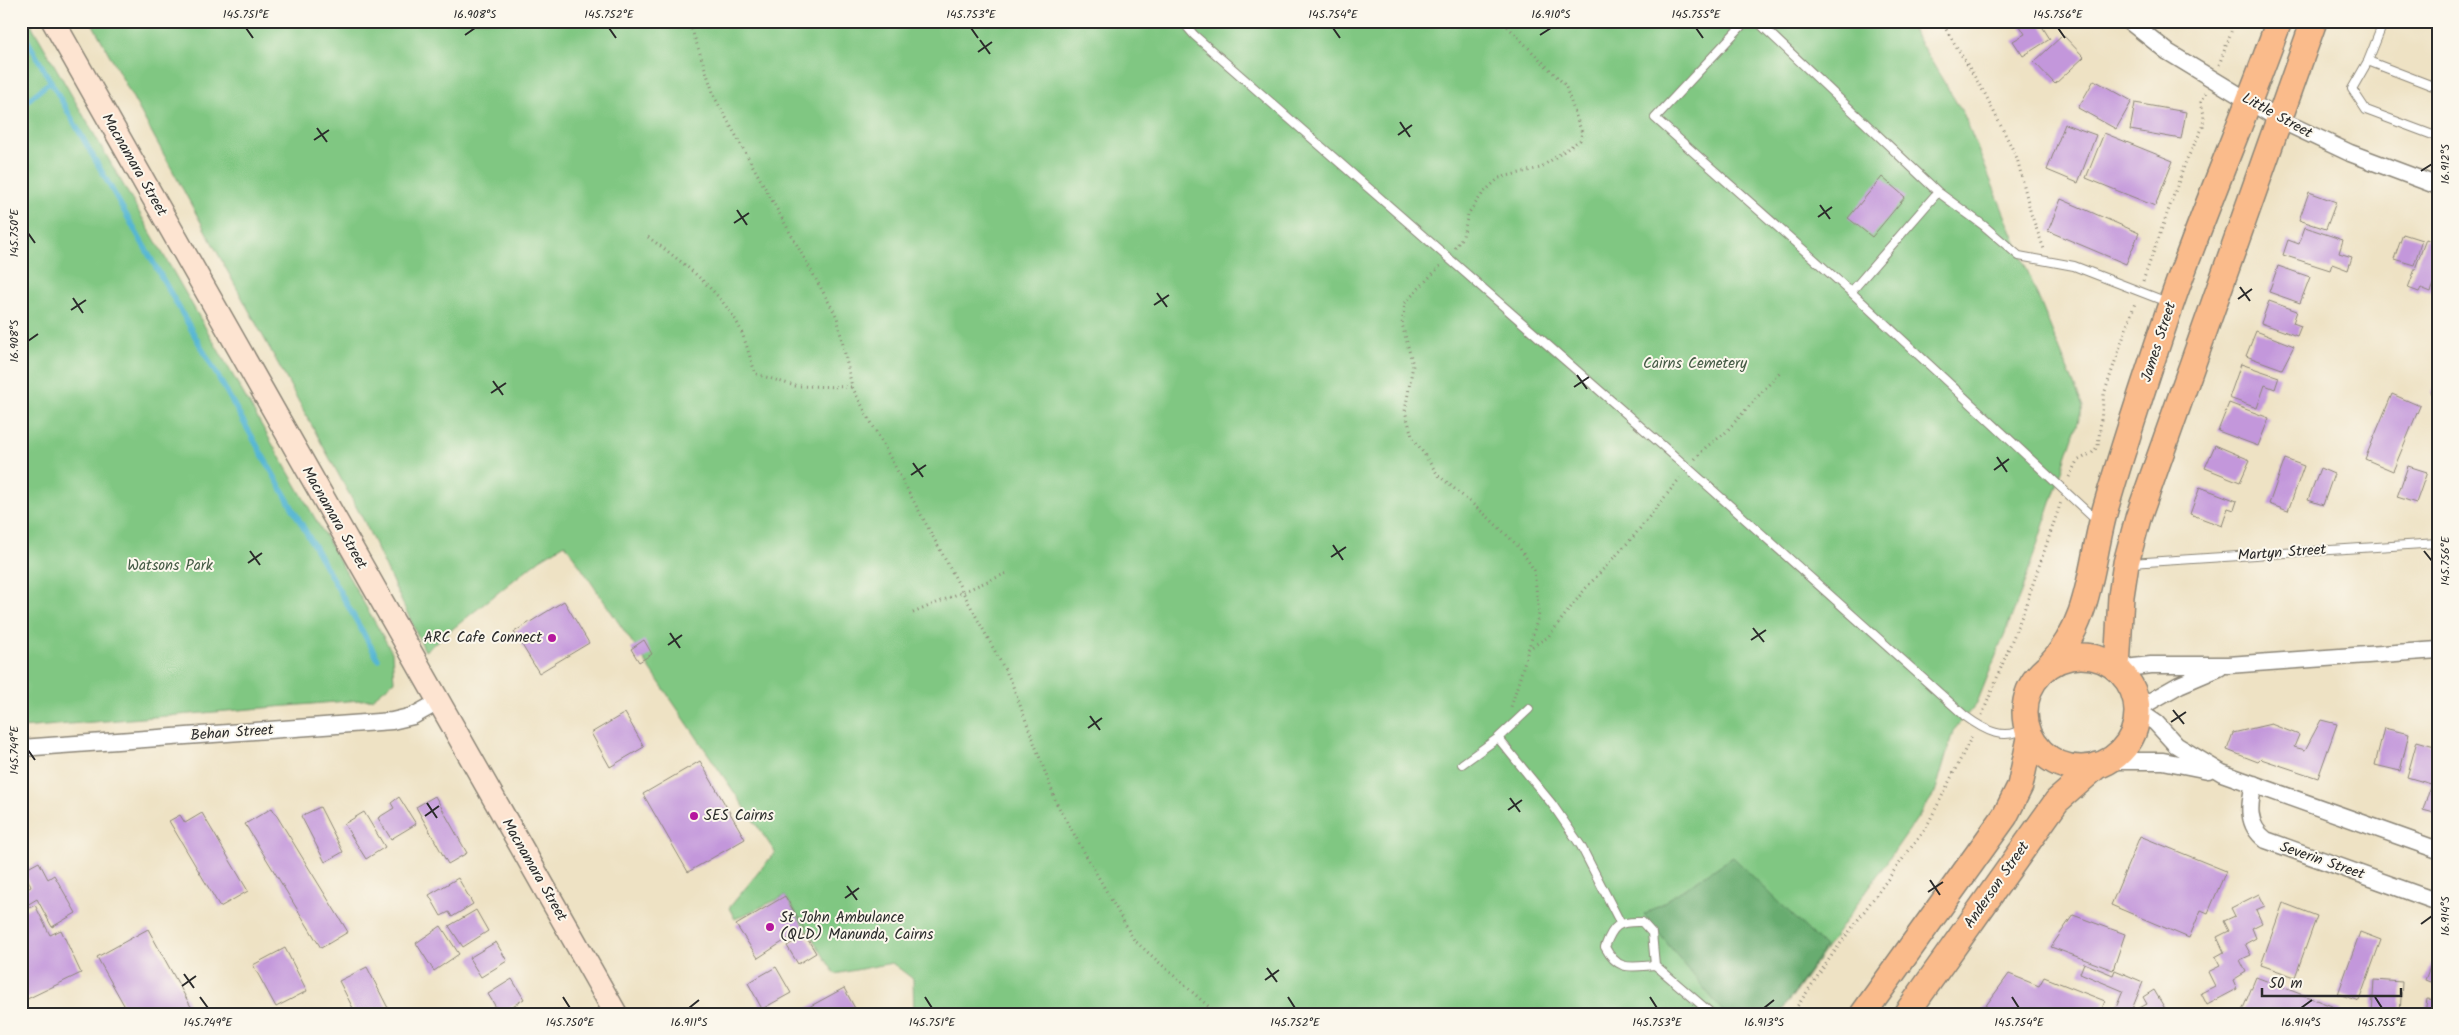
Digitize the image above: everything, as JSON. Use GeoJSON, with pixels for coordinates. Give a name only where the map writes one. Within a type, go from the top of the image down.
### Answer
{"type":"FeatureCollection","features":[{"type":"Feature","properties":{"kind":"main road","name":"James Street"},"geometry":{"type":"LineString","coordinates":[[2050,664],[2068,642],[2081,617],[2101,526],[2171,304],[2279,21]]}},
{"type":"Feature","properties":{"kind":"main road"},"geometry":{"type":"LineString","coordinates":[[2117,668],[2121,596],[2126,563],[2150,481],[2314,21]]}},
{"type":"Feature","properties":{"kind":"main road"},"geometry":{"type":"LineString","coordinates":[[1863,1014],[2005,816],[2020,786],[2028,732],[2026,696],[2035,678],[2050,664],[2069,656],[2084,655],[2099,658],[2117,668],[2132,687],[2137,709],[2136,725],[2130,739],[2121,751],[2103,763],[2080,768],[2063,766],[2041,752],[2028,732]]}},
{"type":"Feature","properties":{"kind":"main road","name":"Anderson Street"},"geometry":{"type":"LineString","coordinates":[[1906,1014],[2057,801],[2103,763]]}},
{"type":"Feature","properties":{"kind":"street","name":"Macnamara Street"},"geometry":{"type":"LineString","coordinates":[[53,21],[616,1014]]}},
{"type":"Feature","properties":{"kind":"street","name":"Little Street"},"geometry":{"type":"LineString","coordinates":[[2129,21],[2155,44],[2280,120],[2350,153],[2438,186]]}},
{"type":"Feature","properties":{"kind":"street"},"geometry":{"type":"LineString","coordinates":[[2117,668],[2151,665],[2228,665],[2438,650]]}},
{"type":"Feature","properties":{"kind":"street"},"geometry":{"type":"LineString","coordinates":[[2222,773],[2176,745],[2156,723],[2137,709],[2179,685],[2228,665]]}},
{"type":"Feature","properties":{"kind":"street","name":"Behan Street"},"geometry":{"type":"LineString","coordinates":[[21,748],[392,721],[413,716],[438,702]]}},
{"type":"Feature","properties":{"kind":"street"},"geometry":{"type":"LineString","coordinates":[[2103,763],[2163,761],[2222,773],[2438,850]]}},
{"type":"Feature","properties":{"kind":"street","name":"Severin Street"},"geometry":{"type":"LineString","coordinates":[[2254,784],[2250,812],[2255,830],[2266,840],[2438,902]]}},
{"type":"Feature","properties":{"kind":"lane"},"geometry":{"type":"LineString","coordinates":[[1182,21],[1194,35],[1688,468],[1965,716],[1994,733],[2028,732]]}},
{"type":"Feature","properties":{"kind":"lane"},"geometry":{"type":"LineString","coordinates":[[1746,21],[1656,118],[1851,292],[2101,526]]}},
{"type":"Feature","properties":{"kind":"lane"},"geometry":{"type":"LineString","coordinates":[[1757,21],[1938,192],[1982,224],[2018,256],[2074,266],[2171,304]]}},
{"type":"Feature","properties":{"kind":"lane"},"geometry":{"type":"LineString","coordinates":[[2384,21],[2368,62],[2352,89],[2366,110],[2438,137]]}},
{"type":"Feature","properties":{"kind":"lane"},"geometry":{"type":"LineString","coordinates":[[2368,62],[2438,88]]}},
{"type":"Feature","properties":{"kind":"lane"},"geometry":{"type":"LineString","coordinates":[[1851,292],[1938,192]]}},
{"type":"Feature","properties":{"kind":"lane","name":"Martyn Street"},"geometry":{"type":"LineString","coordinates":[[2126,563],[2438,543]]}},
{"type":"Feature","properties":{"kind":"lane"},"geometry":{"type":"LineString","coordinates":[[1462,764],[1498,738],[1530,709]]}},
{"type":"Feature","properties":{"kind":"lane"},"geometry":{"type":"LineString","coordinates":[[1498,738],[1552,804],[1580,846],[1620,924]]}},
{"type":"Feature","properties":{"kind":"lane"},"geometry":{"type":"LineString","coordinates":[[1656,965],[1626,968],[1611,959],[1605,948],[1611,931],[1624,921],[1642,922],[1652,933],[1656,965],[1712,1014]]}},
{"type":"Feature","properties":{"kind":"path"},"geometry":{"type":"LineString","coordinates":[[686,21],[692,30],[715,98],[837,317],[852,387],[1011,681],[1057,804],[1134,940],[1216,1014]]}},
{"type":"Feature","properties":{"kind":"path"},"geometry":{"type":"LineString","coordinates":[[1498,738],[1512,705],[1539,614],[1534,570],[1519,547],[1488,517],[1438,475],[1412,436],[1405,412],[1413,365],[1402,324],[1405,303],[1448,258],[1463,236],[1468,214],[1483,193],[1499,178],[1540,168],[1580,140],[1582,133],[1565,85],[1502,21]]}},
{"type":"Feature","properties":{"kind":"path"},"geometry":{"type":"LineString","coordinates":[[1941,21],[1985,94],[2017,158],[2031,214],[2048,261]]}},
{"type":"Feature","properties":{"kind":"path"},"geometry":{"type":"LineString","coordinates":[[1792,1014],[1832,955],[1927,826],[1978,725],[2023,613],[2069,475],[2077,461],[2092,453],[2098,446],[2104,394],[2186,161],[2205,122],[2201,102],[2213,81],[2235,21]]}},
{"type":"Feature","properties":{"kind":"path"},"geometry":{"type":"LineString","coordinates":[[648,237],[699,276],[736,320],[756,374],[795,386],[852,387]]}},
{"type":"Feature","properties":{"kind":"path"},"geometry":{"type":"LineString","coordinates":[[1527,650],[1548,637],[1585,588],[1633,537],[1706,447],[1724,434],[1780,372]]}},
{"type":"Feature","properties":{"kind":"path"},"geometry":{"type":"LineString","coordinates":[[913,613],[1007,573]]}},
{"type":"Feature","properties":{"kind":"green space","name":"Watsons Park"},"geometry":{"type":"Polygon","coordinates":[[[21,21],[29,21],[392,652],[394,681],[372,699],[21,728],[21,21]]]}},
{"type":"Feature","properties":{"kind":"green space","name":"Cairns Cemetery"},"geometry":{"type":"Polygon","coordinates":[[[91,21],[1907,21],[1964,115],[2083,407],[2021,593],[1977,703],[1953,731],[1935,793],[1780,1014],[914,1014],[913,979],[892,963],[835,974],[785,896],[735,919],[729,908],[775,852],[565,544],[540,559],[425,651],[365,523],[91,21]]]}},
{"type":"Feature","properties":{"kind":"green space"},"geometry":{"type":"Polygon","coordinates":[[[1733,857],[1825,947],[1780,1014],[1725,1014],[1644,915],[1733,857]]]}},
{"type":"Feature","properties":{"kind":"building"},"geometry":{"type":"Polygon","coordinates":[[[2017,21],[2043,21],[2040,23],[2050,39],[2023,56],[2013,41],[2025,34],[2017,21]]]}},
{"type":"Feature","properties":{"kind":"building"},"geometry":{"type":"Polygon","coordinates":[[[2063,35],[2084,57],[2055,84],[2034,62],[2063,35]]]}},
{"type":"Feature","properties":{"kind":"building"},"geometry":{"type":"Polygon","coordinates":[[[2094,80],[2132,101],[2116,129],[2078,108],[2094,80]]]}},
{"type":"Feature","properties":{"kind":"building"},"geometry":{"type":"Polygon","coordinates":[[[2135,103],[2186,112],[2181,139],[2130,130],[2135,103]]]}},
{"type":"Feature","properties":{"kind":"building"},"geometry":{"type":"Polygon","coordinates":[[[2065,124],[2096,135],[2078,183],[2047,170],[2065,124]]]}},
{"type":"Feature","properties":{"kind":"building"},"geometry":{"type":"Polygon","coordinates":[[[2104,133],[2173,161],[2155,206],[2086,178],[2104,133]]]}},
{"type":"Feature","properties":{"kind":"building"},"geometry":{"type":"Polygon","coordinates":[[[1882,177],[1905,197],[1872,237],[1848,218],[1882,177]]]}},
{"type":"Feature","properties":{"kind":"building"},"geometry":{"type":"Polygon","coordinates":[[[2309,192],[2336,202],[2326,229],[2299,220],[2309,192]]]}},
{"type":"Feature","properties":{"kind":"building"},"geometry":{"type":"Polygon","coordinates":[[[2061,199],[2139,233],[2126,264],[2048,231],[2061,199]]]}},
{"type":"Feature","properties":{"kind":"building"},"geometry":{"type":"Polygon","coordinates":[[[2305,227],[2343,240],[2339,253],[2352,257],[2348,270],[2332,264],[2330,270],[2283,255],[2288,240],[2299,244],[2305,227]]]}},
{"type":"Feature","properties":{"kind":"building"},"geometry":{"type":"Polygon","coordinates":[[[2403,234],[2422,240],[2414,265],[2394,259],[2403,234]]]}},
{"type":"Feature","properties":{"kind":"building"},"geometry":{"type":"Polygon","coordinates":[[[2426,239],[2438,244],[2438,274],[2431,292],[2421,288],[2419,292],[2408,288],[2426,239]]]}},
{"type":"Feature","properties":{"kind":"building"},"geometry":{"type":"Polygon","coordinates":[[[2278,266],[2310,277],[2300,303],[2269,292],[2278,266]]]}},
{"type":"Feature","properties":{"kind":"building"},"geometry":{"type":"Polygon","coordinates":[[[2269,301],[2297,311],[2293,323],[2301,326],[2297,336],[2261,323],[2269,301]]]}},
{"type":"Feature","properties":{"kind":"building"},"geometry":{"type":"Polygon","coordinates":[[[2256,331],[2294,346],[2282,369],[2246,356],[2256,331]]]}},
{"type":"Feature","properties":{"kind":"building"},"geometry":{"type":"Polygon","coordinates":[[[2241,364],[2279,377],[2275,389],[2265,385],[2257,408],[2229,398],[2241,364]]]}},
{"type":"Feature","properties":{"kind":"building"},"geometry":{"type":"Polygon","coordinates":[[[2438,376],[2438,396],[2431,394],[2438,376]]]}},
{"type":"Feature","properties":{"kind":"building"},"geometry":{"type":"Polygon","coordinates":[[[2392,394],[2420,406],[2393,471],[2365,459],[2392,394]]]}},
{"type":"Feature","properties":{"kind":"building"},"geometry":{"type":"Polygon","coordinates":[[[2229,403],[2269,418],[2258,446],[2218,431],[2229,403]]]}},
{"type":"Feature","properties":{"kind":"building"},"geometry":{"type":"Polygon","coordinates":[[[2215,445],[2250,460],[2240,482],[2205,468],[2215,445]]]}},
{"type":"Feature","properties":{"kind":"building"},"geometry":{"type":"Polygon","coordinates":[[[2285,459],[2304,466],[2288,511],[2269,504],[2285,459]]]}},
{"type":"Feature","properties":{"kind":"building"},"geometry":{"type":"Polygon","coordinates":[[[2408,466],[2427,472],[2416,503],[2397,497],[2408,466]]]}},
{"type":"Feature","properties":{"kind":"building"},"geometry":{"type":"Polygon","coordinates":[[[2320,468],[2334,474],[2323,505],[2308,500],[2320,468]]]}},
{"type":"Feature","properties":{"kind":"building"},"geometry":{"type":"Polygon","coordinates":[[[2200,487],[2237,501],[2234,510],[2228,508],[2222,526],[2190,514],[2200,487]]]}},
{"type":"Feature","properties":{"kind":"building","name":"ARC Cafe Connect"},"geometry":{"type":"Polygon","coordinates":[[[564,601],[589,643],[539,673],[514,632],[564,601]]]}},
{"type":"Feature","properties":{"kind":"building"},"geometry":{"type":"Polygon","coordinates":[[[644,640],[652,654],[639,662],[631,649],[644,640]]]}},
{"type":"Feature","properties":{"kind":"building"},"geometry":{"type":"Polygon","coordinates":[[[625,713],[644,747],[610,767],[591,733],[625,713]]]}},
{"type":"Feature","properties":{"kind":"building"},"geometry":{"type":"Polygon","coordinates":[[[2321,720],[2337,724],[2318,778],[2261,759],[2258,762],[2227,750],[2233,733],[2271,724],[2299,735],[2294,747],[2305,750],[2321,720]]]}},
{"type":"Feature","properties":{"kind":"building"},"geometry":{"type":"Polygon","coordinates":[[[2384,728],[2409,734],[2400,771],[2375,765],[2384,728]]]}},
{"type":"Feature","properties":{"kind":"building"},"geometry":{"type":"Polygon","coordinates":[[[2417,741],[2438,747],[2438,814],[2423,810],[2431,784],[2407,777],[2417,741]]]}},
{"type":"Feature","properties":{"kind":"building","name":"SES Cairns"},"geometry":{"type":"Polygon","coordinates":[[[700,761],[745,839],[688,872],[643,794],[700,761]]]}},
{"type":"Feature","properties":{"kind":"building"},"geometry":{"type":"Polygon","coordinates":[[[435,796],[467,853],[448,864],[416,807],[435,796]]]}},
{"type":"Feature","properties":{"kind":"building"},"geometry":{"type":"Polygon","coordinates":[[[399,797],[416,824],[391,839],[378,818],[394,808],[391,803],[399,797]]]}},
{"type":"Feature","properties":{"kind":"building"},"geometry":{"type":"Polygon","coordinates":[[[320,807],[343,852],[325,862],[301,816],[320,807]]]}},
{"type":"Feature","properties":{"kind":"building"},"geometry":{"type":"Polygon","coordinates":[[[272,808],[348,932],[321,948],[245,824],[272,808]]]}},
{"type":"Feature","properties":{"kind":"building"},"geometry":{"type":"Polygon","coordinates":[[[364,812],[385,847],[366,859],[344,824],[364,812]]]}},
{"type":"Feature","properties":{"kind":"building"},"geometry":{"type":"Polygon","coordinates":[[[202,813],[248,891],[220,907],[169,821],[180,815],[185,823],[202,813]]]}},
{"type":"Feature","properties":{"kind":"building"},"geometry":{"type":"Polygon","coordinates":[[[2140,836],[2226,871],[2208,913],[2201,910],[2189,938],[2111,905],[2140,836]]]}},
{"type":"Feature","properties":{"kind":"building"},"geometry":{"type":"Polygon","coordinates":[[[39,862],[48,879],[54,875],[76,913],[52,927],[37,899],[27,905],[21,895],[21,892],[31,887],[24,870],[39,862]]]}},
{"type":"Feature","properties":{"kind":"building"},"geometry":{"type":"Polygon","coordinates":[[[458,878],[473,904],[452,917],[449,912],[441,916],[429,895],[458,878]]]}},
{"type":"Feature","properties":{"kind":"building"},"geometry":{"type":"Polygon","coordinates":[[[2259,894],[2265,906],[2256,910],[2262,923],[2252,928],[2256,938],[2245,944],[2251,955],[2240,960],[2246,972],[2233,980],[2237,989],[2207,1005],[2201,993],[2215,986],[2208,972],[2220,966],[2215,957],[2224,952],[2217,937],[2229,931],[2224,921],[2235,916],[2231,908],[2259,894]]]}},
{"type":"Feature","properties":{"kind":"building","name":"St John Ambulance (QLD) Manunda, Cairns"},"geometry":{"type":"Polygon","coordinates":[[[785,896],[804,928],[758,958],[736,925],[785,896]]]}},
{"type":"Feature","properties":{"kind":"building"},"geometry":{"type":"Polygon","coordinates":[[[2283,903],[2317,916],[2295,977],[2261,965],[2283,903]]]}},
{"type":"Feature","properties":{"kind":"building"},"geometry":{"type":"Polygon","coordinates":[[[35,905],[50,935],[61,930],[81,973],[23,1001],[21,997],[21,912],[35,905]]]}},
{"type":"Feature","properties":{"kind":"building"},"geometry":{"type":"Polygon","coordinates":[[[476,910],[488,931],[463,947],[449,926],[476,910]]]}},
{"type":"Feature","properties":{"kind":"building"},"geometry":{"type":"Polygon","coordinates":[[[2073,915],[2125,934],[2113,970],[2051,947],[2073,915]]]}},
{"type":"Feature","properties":{"kind":"building"},"geometry":{"type":"Polygon","coordinates":[[[441,926],[459,954],[434,971],[416,943],[441,926]]]}},
{"type":"Feature","properties":{"kind":"building"},"geometry":{"type":"Polygon","coordinates":[[[148,929],[195,1014],[129,1014],[97,957],[148,929]]]}},
{"type":"Feature","properties":{"kind":"building"},"geometry":{"type":"Polygon","coordinates":[[[2360,932],[2381,940],[2359,1001],[2338,994],[2360,932]]]}},
{"type":"Feature","properties":{"kind":"building"},"geometry":{"type":"Polygon","coordinates":[[[805,935],[816,953],[798,964],[787,946],[805,935]]]}},
{"type":"Feature","properties":{"kind":"building"},"geometry":{"type":"Polygon","coordinates":[[[496,942],[507,961],[481,977],[469,958],[496,942]]]}},
{"type":"Feature","properties":{"kind":"building"},"geometry":{"type":"Polygon","coordinates":[[[285,948],[307,991],[276,1007],[253,965],[285,948]]]}},
{"type":"Feature","properties":{"kind":"building"},"geometry":{"type":"Polygon","coordinates":[[[2436,951],[2438,952],[2438,985],[2425,980],[2436,951]]]}},
{"type":"Feature","properties":{"kind":"building"},"geometry":{"type":"Polygon","coordinates":[[[2084,963],[2113,975],[2115,970],[2143,982],[2130,1014],[2115,1010],[2123,991],[2080,973],[2084,963]]]}},
{"type":"Feature","properties":{"kind":"building"},"geometry":{"type":"Polygon","coordinates":[[[367,967],[391,1014],[356,1014],[339,981],[367,967]]]}},
{"type":"Feature","properties":{"kind":"building"},"geometry":{"type":"Polygon","coordinates":[[[776,967],[791,993],[762,1009],[748,983],[776,967]]]}},
{"type":"Feature","properties":{"kind":"building"},"geometry":{"type":"Polygon","coordinates":[[[2009,974],[2039,986],[2044,977],[2105,1001],[2100,1014],[1989,1014],[1982,1011],[2009,974]]]}},
{"type":"Feature","properties":{"kind":"building"},"geometry":{"type":"Polygon","coordinates":[[[2256,977],[2342,1010],[2341,1014],[2248,1014],[2242,1011],[2256,977]]]}},
{"type":"Feature","properties":{"kind":"building"},"geometry":{"type":"Polygon","coordinates":[[[512,979],[524,999],[500,1014],[488,994],[512,979]]]}},
{"type":"Feature","properties":{"kind":"building"},"geometry":{"type":"Polygon","coordinates":[[[2374,980],[2402,982],[2400,1014],[2372,1014],[2374,980]]]}},
{"type":"Feature","properties":{"kind":"building"},"geometry":{"type":"Polygon","coordinates":[[[844,988],[858,1014],[796,1014],[844,988]]]}},
{"type":"Feature","properties":{"kind":"building"},"geometry":{"type":"Polygon","coordinates":[[[2154,990],[2167,1012],[2139,1014],[2136,1010],[2147,1004],[2143,997],[2154,990]]]}},
{"type":"Feature","properties":{"kind":"building"},"geometry":{"type":"Polygon","coordinates":[[[2427,999],[2438,1000],[2438,1014],[2425,1014],[2427,999]]]}},
{"type":"Feature","properties":{"kind":"waterway"},"geometry":{"type":"LineString","coordinates":[[21,29],[378,659]]}},
{"type":"Feature","properties":{"kind":"waterway"},"geometry":{"type":"LineString","coordinates":[[21,106],[51,81]]}},
{"type":"Feature","properties":{"kind":"place","name":"ARC Cafe Connect"},"geometry":{"type":"Point","coordinates":[552,638]}},
{"type":"Feature","properties":{"kind":"place","name":"SES Cairns"},"geometry":{"type":"Point","coordinates":[694,816]}},
{"type":"Feature","properties":{"kind":"place","name":"St John Ambulance (QLD) Manunda, Cairns"},"geometry":{"type":"Point","coordinates":[770,927]}}]}
